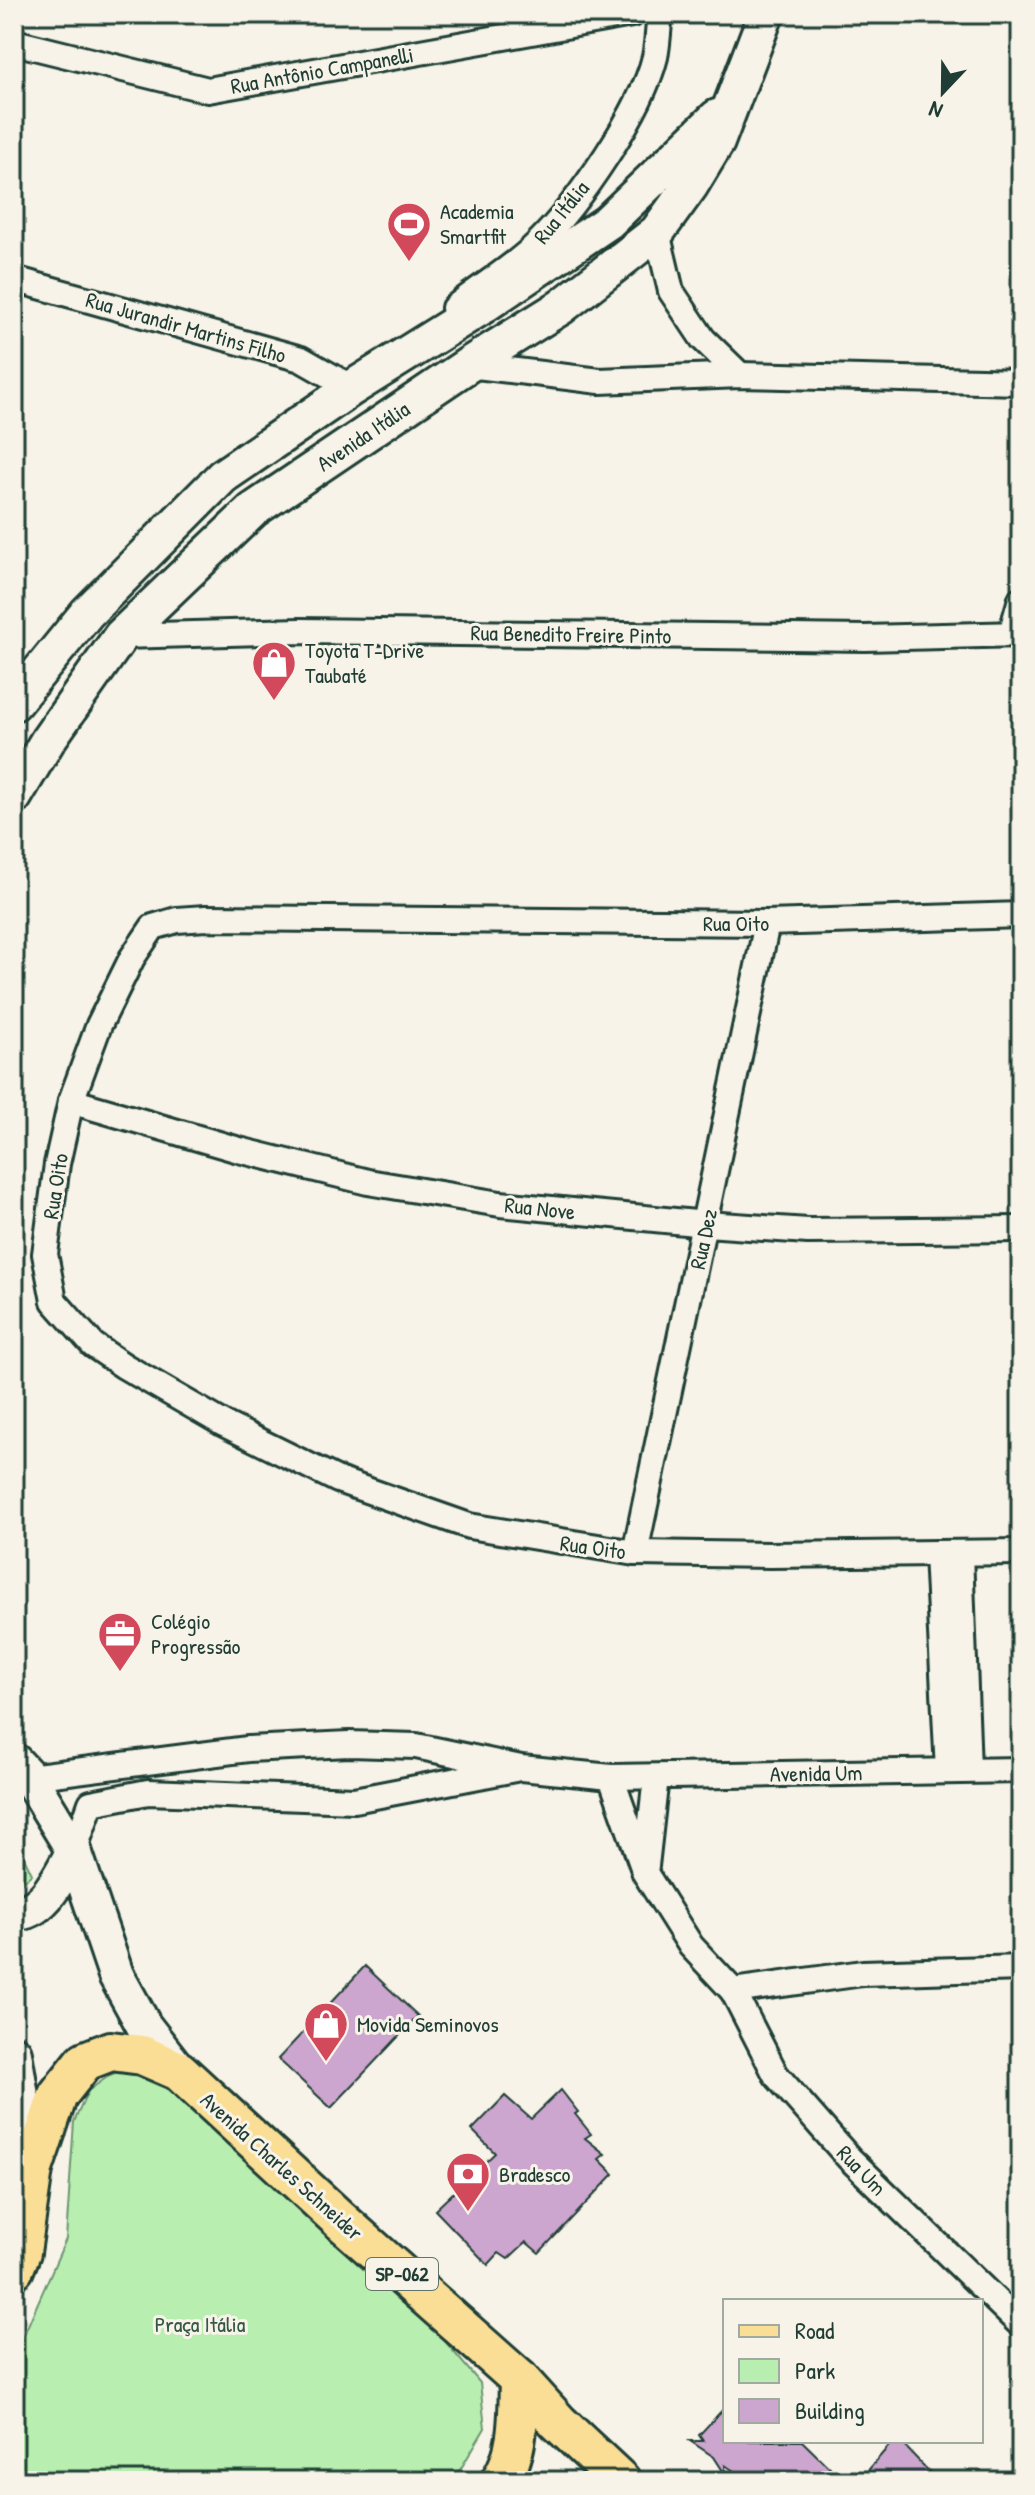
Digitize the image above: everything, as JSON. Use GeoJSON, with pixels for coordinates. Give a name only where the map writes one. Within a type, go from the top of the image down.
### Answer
{"type":"FeatureCollection","features":[{"type":"Feature","properties":{"kind":"main road","name":"Avenida Itália"},"geometry":{"type":"LineString","coordinates":[[14,797],[48,740],[121,636],[253,510],[468,365],[561,307],[657,232],[717,142],[766,14]]}},
{"type":"Feature","properties":{"kind":"main road","name":"Avenida Itália"},"geometry":{"type":"LineString","coordinates":[[14,703],[87,613],[223,476],[352,388],[480,308],[608,222],[731,103]]}},
{"type":"Feature","properties":{"kind":"main road"},"geometry":{"type":"LineString","coordinates":[[19,1772],[74,1851],[116,1975],[144,2026],[179,2071]]}},
{"type":"Feature","properties":{"kind":"main road"},"geometry":{"type":"LineString","coordinates":[[14,1913],[20,1914],[37,1905],[50,1892],[74,1851]]}},
{"type":"Feature","properties":{"kind":"main road","name":"Avenida Charles Schneider"},"geometry":{"type":"LineString","coordinates":[[14,2269],[21,2252],[33,2169],[58,2095],[85,2061],[111,2051],[142,2055],[179,2071],[519,2379],[558,2422],[621,2481]]}},
{"type":"Feature","properties":{"kind":"main road"},"geometry":{"type":"LineString","coordinates":[[14,2053],[33,2169]]}},
{"type":"Feature","properties":{"kind":"main road"},"geometry":{"type":"LineString","coordinates":[[500,2481],[506,2472],[518,2425],[519,2379]]}},
{"type":"Feature","properties":{"kind":"street","name":"Rua Antônio Campanelli"},"geometry":{"type":"LineString","coordinates":[[14,42],[208,90],[632,14]]}},
{"type":"Feature","properties":{"kind":"street","name":"Rua Itália"},"geometry":{"type":"LineString","coordinates":[[352,388],[536,245],[566,210],[611,148],[642,94],[655,57],[660,14]]}},
{"type":"Feature","properties":{"kind":"street"},"geometry":{"type":"LineString","coordinates":[[657,232],[671,291],[703,339],[740,375]]}},
{"type":"Feature","properties":{"kind":"street","name":"Rua Jurandir Martins Filho"},"geometry":{"type":"LineString","coordinates":[[14,279],[301,359],[352,388]]}},
{"type":"Feature","properties":{"kind":"street"},"geometry":{"type":"LineString","coordinates":[[468,365],[600,381],[740,375],[1021,382]]}},
{"type":"Feature","properties":{"kind":"street"},"geometry":{"type":"LineString","coordinates":[[1016,634],[1021,599]]}},
{"type":"Feature","properties":{"kind":"street","name":"Rua Benedito Freire Pinto"},"geometry":{"type":"LineString","coordinates":[[121,636],[300,631],[865,638],[1016,634]]}},
{"type":"Feature","properties":{"kind":"street","name":"Rua Oito"},"geometry":{"type":"LineString","coordinates":[[1021,915],[767,923],[177,920],[153,927],[132,958],[99,1025],[71,1101],[57,1164],[45,1254],[54,1301],[93,1345],[124,1366],[224,1424],[338,1480],[469,1526],[583,1547],[635,1553],[1021,1552]]}},
{"type":"Feature","properties":{"kind":"street","name":"Rua Dez"},"geometry":{"type":"LineString","coordinates":[[635,1553],[767,923]]}},
{"type":"Feature","properties":{"kind":"street","name":"Rua Nove"},"geometry":{"type":"LineString","coordinates":[[71,1101],[239,1150],[368,1182],[500,1204],[808,1231],[1021,1229]]}},
{"type":"Feature","properties":{"kind":"street"},"geometry":{"type":"LineString","coordinates":[[948,1553],[958,1771]]}},
{"type":"Feature","properties":{"kind":"street"},"geometry":{"type":"LineString","coordinates":[[19,1772],[248,1749],[349,1744],[416,1746],[521,1768]]}},
{"type":"Feature","properties":{"kind":"street"},"geometry":{"type":"LineString","coordinates":[[74,1851],[91,1803],[120,1795],[148,1792],[354,1800],[521,1768]]}},
{"type":"Feature","properties":{"kind":"street","name":"Avenida Um"},"geometry":{"type":"LineString","coordinates":[[521,1768],[611,1777],[1021,1770]]}},
{"type":"Feature","properties":{"kind":"street","name":"Rua Um"},"geometry":{"type":"LineString","coordinates":[[611,1777],[645,1873],[691,1946],[733,1991],[776,2075],[849,2158],[1021,2325]]}},
{"type":"Feature","properties":{"kind":"street"},"geometry":{"type":"LineString","coordinates":[[645,1873],[656,1777]]}},
{"type":"Feature","properties":{"kind":"street"},"geometry":{"type":"LineString","coordinates":[[733,1991],[863,1973],[1021,1968]]}},
{"type":"Feature","properties":{"kind":"green space"},"geometry":{"type":"Polygon","coordinates":[[[14,1836],[32,1874],[14,1889],[14,1836]]]}},
{"type":"Feature","properties":{"kind":"green space","name":"Praça Itália"},"geometry":{"type":"Polygon","coordinates":[[[126,2068],[177,2083],[433,2327],[480,2383],[485,2428],[460,2470],[438,2481],[14,2481],[14,2357],[66,2239],[74,2122],[88,2091],[126,2068]]]}},
{"type":"Feature","properties":{"kind":"building"},"geometry":{"type":"Polygon","coordinates":[[[365,1966],[418,2016],[331,2108],[278,2059],[365,1966]]]}},
{"type":"Feature","properties":{"kind":"building"},"geometry":{"type":"Polygon","coordinates":[[[561,2090],[591,2134],[585,2138],[605,2154],[599,2159],[614,2174],[539,2253],[526,2242],[508,2259],[499,2253],[488,2265],[435,2210],[495,2153],[472,2130],[505,2096],[531,2119],[561,2090]]]}},
{"type":"Feature","properties":{"kind":"building"},"geometry":{"type":"Polygon","coordinates":[[[723,2409],[723,2443],[804,2443],[843,2481],[749,2481],[725,2465],[725,2474],[714,2457],[690,2441],[703,2441],[699,2435],[723,2409]]]}},
{"type":"Feature","properties":{"kind":"building"},"geometry":{"type":"Polygon","coordinates":[[[891,2443],[902,2443],[938,2481],[859,2481],[891,2443]]]}},
{"type":"Feature","properties":{"kind":"place","name":"Academia Smartfit"},"geometry":{"type":"Point","coordinates":[409,263]}},
{"type":"Feature","properties":{"kind":"place","name":"Toyota T-Drive Taubaté"},"geometry":{"type":"Point","coordinates":[274,702]}},
{"type":"Feature","properties":{"kind":"place","name":"Colégio Progressão"},"geometry":{"type":"Point","coordinates":[120,1673]}},
{"type":"Feature","properties":{"kind":"place","name":"Movida Seminovos"},"geometry":{"type":"Point","coordinates":[326,2063]}},
{"type":"Feature","properties":{"kind":"place","name":"Bradesco"},"geometry":{"type":"Point","coordinates":[468,2213]}}]}
